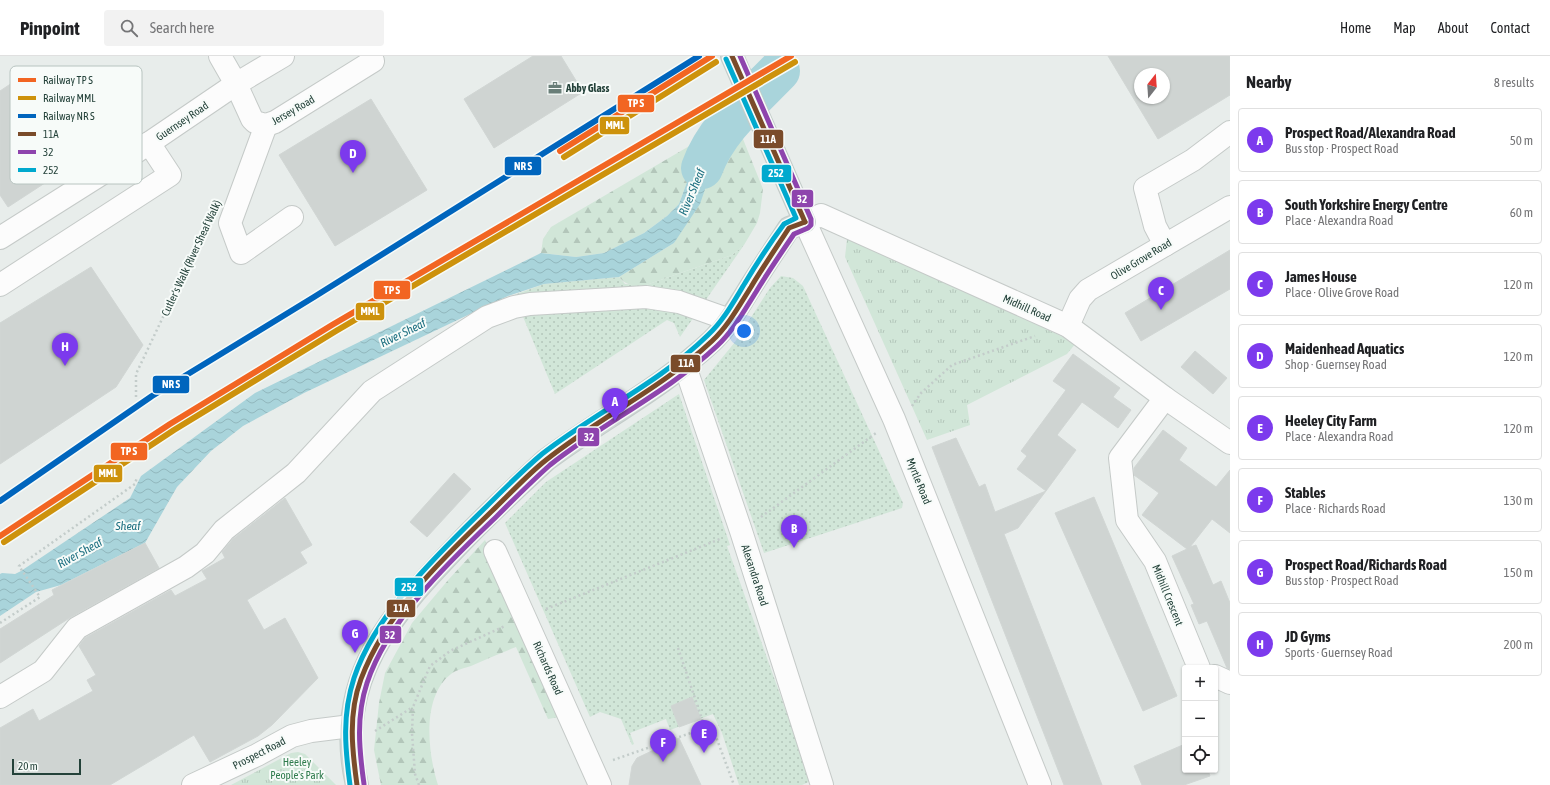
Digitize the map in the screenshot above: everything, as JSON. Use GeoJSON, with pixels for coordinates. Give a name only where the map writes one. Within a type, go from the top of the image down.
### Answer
{"type":"FeatureCollection","features":[{"type":"Feature","properties":{"kind":"main road","name":"Myrtle Road"},"geometry":{"type":"LineString","coordinates":[[732,56],[805,222]]}},
{"type":"Feature","properties":{"kind":"main road"},"geometry":{"type":"LineString","coordinates":[[357,785],[351,736],[355,695],[370,657],[384,633],[424,580],[481,521],[545,461],[685,366],[714,340],[730,320],[789,228],[805,222]]}},
{"type":"Feature","properties":{"kind":"street","name":"Jersey Road"},"geometry":{"type":"LineString","coordinates":[[220,56],[236,84],[252,119],[255,122],[266,125],[284,118],[372,61]]}},
{"type":"Feature","properties":{"kind":"street","name":"Guernsey Road"},"geometry":{"type":"LineString","coordinates":[[142,148],[236,84],[283,56]]}},
{"type":"Feature","properties":{"kind":"street"},"geometry":{"type":"LineString","coordinates":[[266,125],[230,224],[240,253],[292,217]]}},
{"type":"Feature","properties":{"kind":"street"},"geometry":{"type":"LineString","coordinates":[[1165,245],[1155,226],[1145,188],[1193,160],[1230,132]]}},
{"type":"Feature","properties":{"kind":"street"},"geometry":{"type":"LineString","coordinates":[[0,285],[170,175],[148,144]]}},
{"type":"Feature","properties":{"kind":"street","name":"Guernsey Road"},"geometry":{"type":"LineString","coordinates":[[0,238],[85,184]]}},
{"type":"Feature","properties":{"kind":"street","name":"Olive Grove Road"},"geometry":{"type":"LineString","coordinates":[[1068,326],[1080,299],[1088,290],[1230,207]]}},
{"type":"Feature","properties":{"kind":"street","name":"Midhill Road"},"geometry":{"type":"LineString","coordinates":[[805,222],[821,215],[1068,326],[1165,398],[1230,443]]}},
{"type":"Feature","properties":{"kind":"street","name":"Myrtle Road"},"geometry":{"type":"LineString","coordinates":[[805,222],[894,419],[1040,785]]}},
{"type":"Feature","properties":{"kind":"street"},"geometry":{"type":"LineString","coordinates":[[0,697],[43,671],[77,628],[186,567],[205,553],[224,530],[296,473],[372,391],[487,317],[514,307],[530,304],[646,297],[679,302],[730,320]]}},
{"type":"Feature","properties":{"kind":"street","name":"Alexandra Road"},"geometry":{"type":"LineString","coordinates":[[685,366],[741,531],[822,785]]}},
{"type":"Feature","properties":{"kind":"street","name":"Midhill Crescent"},"geometry":{"type":"LineString","coordinates":[[1165,398],[1120,458],[1127,520],[1155,561],[1198,665]]}},
{"type":"Feature","properties":{"kind":"street","name":"Richards Road"},"geometry":{"type":"LineString","coordinates":[[495,551],[597,776]]}},
{"type":"Feature","properties":{"kind":"street"},"geometry":{"type":"LineString","coordinates":[[1218,677],[1230,683]]}},
{"type":"Feature","properties":{"kind":"street","name":"Prospect Road"},"geometry":{"type":"LineString","coordinates":[[192,785],[257,755],[292,736],[311,731],[351,736]]}},
{"type":"Feature","properties":{"kind":"path","name":"Cutler's Walk (River Sheaf Walk)"},"geometry":{"type":"LineString","coordinates":[[136,397],[136,374],[208,223]]}},
{"type":"Feature","properties":{"kind":"path"},"geometry":{"type":"LineString","coordinates":[[420,785],[415,774],[412,733],[413,707],[430,666],[450,651],[525,617],[741,531],[914,405],[921,393],[952,365],[1052,330],[1068,326]]}},
{"type":"Feature","properties":{"kind":"path"},"geometry":{"type":"LineString","coordinates":[[0,623],[40,598],[19,566],[135,484],[137,477]]}},
{"type":"Feature","properties":{"kind":"path"},"geometry":{"type":"LineString","coordinates":[[678,648],[705,728]]}},
{"type":"Feature","properties":{"kind":"path"},"geometry":{"type":"LineString","coordinates":[[351,736],[413,707]]}},
{"type":"Feature","properties":{"kind":"path"},"geometry":{"type":"LineString","coordinates":[[597,776],[712,726],[734,785]]}},
{"type":"Feature","properties":{"kind":"green space"},"geometry":{"type":"Polygon","coordinates":[[[739,129],[763,189],[760,213],[757,223],[744,245],[732,255],[646,285],[631,285],[622,280],[619,277],[674,243],[717,154],[739,129]]]}},
{"type":"Feature","properties":{"kind":"green space"},"geometry":{"type":"Polygon","coordinates":[[[703,138],[679,204],[667,216],[644,233],[604,253],[576,257],[541,253],[543,239],[551,227],[703,138]]]}},
{"type":"Feature","properties":{"kind":"green space"},"geometry":{"type":"Polygon","coordinates":[[[847,239],[857,240],[1076,343],[1067,354],[967,405],[970,425],[927,440],[845,257],[847,239]]]}},
{"type":"Feature","properties":{"kind":"green space"},"geometry":{"type":"Polygon","coordinates":[[[744,245],[680,337],[674,323],[667,320],[555,394],[514,295],[544,284],[619,277],[625,284],[646,285],[732,255],[744,245]]]}},
{"type":"Feature","properties":{"kind":"green space"},"geometry":{"type":"Polygon","coordinates":[[[781,276],[793,278],[803,286],[903,503],[902,508],[764,553],[704,380],[735,342],[770,288],[781,276]]]}},
{"type":"Feature","properties":{"kind":"green space"},"geometry":{"type":"Polygon","coordinates":[[[679,394],[730,545],[727,546],[811,781],[802,785],[739,785],[722,733],[713,714],[670,730],[666,719],[630,733],[634,744],[632,745],[621,719],[600,712],[590,717],[505,523],[546,482],[679,394]]]}},
{"type":"Feature","properties":{"kind":"green space"},"geometry":{"type":"Polygon","coordinates":[[[485,540],[565,716],[548,719],[516,647],[471,666],[455,671],[441,684],[431,711],[430,726],[432,758],[438,785],[381,785],[374,750],[379,703],[385,673],[412,623],[449,579],[485,540]]]}},
{"type":"Feature","properties":{"kind":"green space","name":"Heeley People's Park"},"geometry":{"type":"Polygon","coordinates":[[[298,752],[305,754],[336,785],[231,785],[291,753],[298,752]]]}},
{"type":"Feature","properties":{"kind":"water","name":"Sheaf"},"geometry":{"type":"Polygon","coordinates":[[[730,111],[739,129],[717,154],[700,204],[674,243],[619,277],[544,284],[508,296],[304,393],[243,426],[211,451],[177,487],[145,543],[61,585],[36,592],[0,616],[0,574],[15,574],[21,571],[130,498],[141,476],[255,393],[541,253],[576,257],[604,253],[644,233],[667,216],[679,204],[703,138],[730,111]]]}},
{"type":"Feature","properties":{"kind":"building"},"geometry":{"type":"Polygon","coordinates":[[[533,56],[561,56],[583,92],[494,148],[464,99],[533,56]]]}},
{"type":"Feature","properties":{"kind":"building"},"geometry":{"type":"Polygon","coordinates":[[[1108,56],[1230,56],[1230,95],[1158,139],[1137,104],[1170,104],[1170,68],[1134,68],[1134,99],[1108,56]]]}},
{"type":"Feature","properties":{"kind":"building"},"geometry":{"type":"Polygon","coordinates":[[[10,84],[10,184],[43,184],[8,207],[0,195],[0,91],[10,84]]]}},
{"type":"Feature","properties":{"kind":"building"},"geometry":{"type":"Polygon","coordinates":[[[371,99],[427,190],[335,246],[279,155],[371,99]]]}},
{"type":"Feature","properties":{"kind":"building"},"geometry":{"type":"Polygon","coordinates":[[[1230,250],[1230,289],[1141,341],[1125,313],[1230,250]]]}},
{"type":"Feature","properties":{"kind":"building"},"geometry":{"type":"Polygon","coordinates":[[[91,267],[143,345],[116,387],[0,464],[0,323],[91,267]]]}},
{"type":"Feature","properties":{"kind":"building"},"geometry":{"type":"Polygon","coordinates":[[[1195,351],[1227,378],[1213,394],[1181,367],[1195,351]]]}},
{"type":"Feature","properties":{"kind":"building"},"geometry":{"type":"Polygon","coordinates":[[[1073,354],[1120,388],[1113,397],[1131,410],[1118,428],[1082,402],[1057,435],[1076,450],[1046,491],[1017,469],[1027,456],[1021,451],[1066,390],[1053,381],[1073,354]]]}},
{"type":"Feature","properties":{"kind":"building"},"geometry":{"type":"Polygon","coordinates":[[[1163,430],[1187,448],[1179,460],[1216,487],[1230,470],[1230,533],[1212,519],[1190,547],[1196,545],[1213,585],[1221,581],[1230,603],[1230,669],[1227,668],[1207,621],[1199,624],[1191,605],[1194,604],[1172,556],[1187,549],[1142,515],[1159,493],[1134,475],[1134,468],[1163,430]]]}},
{"type":"Feature","properties":{"kind":"building"},"geometry":{"type":"Polygon","coordinates":[[[956,438],[979,487],[985,484],[995,512],[1046,491],[1018,528],[1004,534],[1102,785],[1064,785],[932,447],[956,438]]]}},
{"type":"Feature","properties":{"kind":"building"},"geometry":{"type":"Polygon","coordinates":[[[454,473],[471,489],[427,537],[410,522],[454,473]]]}},
{"type":"Feature","properties":{"kind":"building"},"geometry":{"type":"Polygon","coordinates":[[[1094,497],[1177,696],[1143,711],[1055,513],[1094,497]]]}},
{"type":"Feature","properties":{"kind":"building"},"geometry":{"type":"Polygon","coordinates":[[[285,498],[312,545],[300,552],[307,563],[247,600],[264,630],[285,618],[318,678],[272,725],[258,736],[210,762],[194,735],[110,785],[0,785],[0,728],[33,709],[39,721],[93,691],[87,680],[96,675],[79,646],[85,638],[171,590],[175,596],[207,579],[202,571],[225,558],[222,552],[233,539],[285,498]]]}},
{"type":"Feature","properties":{"kind":"building"},"geometry":{"type":"Polygon","coordinates":[[[145,543],[159,568],[71,617],[0,663],[0,629],[54,595],[52,590],[145,543]]]}},
{"type":"Feature","properties":{"kind":"building"},"geometry":{"type":"Polygon","coordinates":[[[692,697],[701,719],[679,727],[671,706],[692,697]]]}},
{"type":"Feature","properties":{"kind":"building"},"geometry":{"type":"Polygon","coordinates":[[[679,738],[701,785],[629,785],[632,766],[637,758],[679,738]]]}},
{"type":"Feature","properties":{"kind":"building"},"geometry":{"type":"Polygon","coordinates":[[[1182,745],[1182,773],[1209,773],[1210,776],[1184,785],[1142,785],[1134,766],[1182,745]]]}},
{"type":"Feature","properties":{"kind":"waterway","name":"River Sheaf"},"geometry":{"type":"LineString","coordinates":[[702,168],[716,140],[725,128],[746,104],[779,71]]}},
{"type":"Feature","properties":{"kind":"transit line"},"geometry":{"type":"LineString","coordinates":[[0,501],[152,396],[314,297],[699,56]]}},
{"type":"Feature","properties":{"kind":"transit line"},"geometry":{"type":"LineString","coordinates":[[560,151],[712,56]]}},
{"type":"Feature","properties":{"kind":"transit line","name":"11A"},"geometry":{"type":"LineString","coordinates":[[732,56],[805,222]]}},
{"type":"Feature","properties":{"kind":"transit line","name":"32"},"geometry":{"type":"LineString","coordinates":[[364,784],[360,745],[360,720],[361,708],[367,683],[377,659],[390,636],[422,592],[460,552],[550,465],[571,449],[656,393],[698,363],[717,346],[738,320],[794,234],[808,228],[811,225],[811,219],[740,56]]}},
{"type":"Feature","properties":{"kind":"transit line"},"geometry":{"type":"LineString","coordinates":[[0,536],[170,424],[332,325],[791,56]]}},
{"type":"Feature","properties":{"kind":"transit line","name":"252"},"geometry":{"type":"LineString","coordinates":[[350,785],[346,745],[346,718],[350,692],[364,654],[377,630],[393,607],[449,543],[535,460],[584,424],[669,368],[708,335],[728,310],[784,224],[796,218],[726,59]]}},
{"type":"Feature","properties":{"kind":"transit line","name":"11A"},"geometry":{"type":"LineString","coordinates":[[357,785],[352,732],[354,705],[357,692],[372,655],[385,631],[400,609],[454,548],[525,478],[567,444],[673,373],[712,341],[733,316],[789,228],[805,222]]}},
{"type":"Feature","properties":{"kind":"rail line","name":"MML"},"geometry":{"type":"LineString","coordinates":[[564,157],[716,62]]}},
{"type":"Feature","properties":{"kind":"rail line","name":"MML"},"geometry":{"type":"LineString","coordinates":[[4,542],[174,430],[336,331],[795,62]]}},
{"type":"Feature","properties":{"kind":"place","name":"Abby Glass"},"geometry":{"type":"Point","coordinates":[555,88]}},
{"type":"Feature","properties":{"kind":"place","name":"Maidenhead Aquatics"},"geometry":{"type":"Point","coordinates":[353,173]}},
{"type":"Feature","properties":{"kind":"place","name":"James House"},"geometry":{"type":"Point","coordinates":[1161,310]}},
{"type":"Feature","properties":{"kind":"place","name":"JD Gyms"},"geometry":{"type":"Point","coordinates":[65,366]}},
{"type":"Feature","properties":{"kind":"place","name":"Prospect Road/Alexandra Road"},"geometry":{"type":"Point","coordinates":[615,421]}},
{"type":"Feature","properties":{"kind":"place","name":"South Yorkshire Energy Centre"},"geometry":{"type":"Point","coordinates":[794,548]}},
{"type":"Feature","properties":{"kind":"place","name":"Prospect Road/Richards Road"},"geometry":{"type":"Point","coordinates":[355,653]}},
{"type":"Feature","properties":{"kind":"place","name":"Heeley City Farm"},"geometry":{"type":"Point","coordinates":[704,753]}},
{"type":"Feature","properties":{"kind":"place","name":"Stables"},"geometry":{"type":"Point","coordinates":[663,762]}}]}
